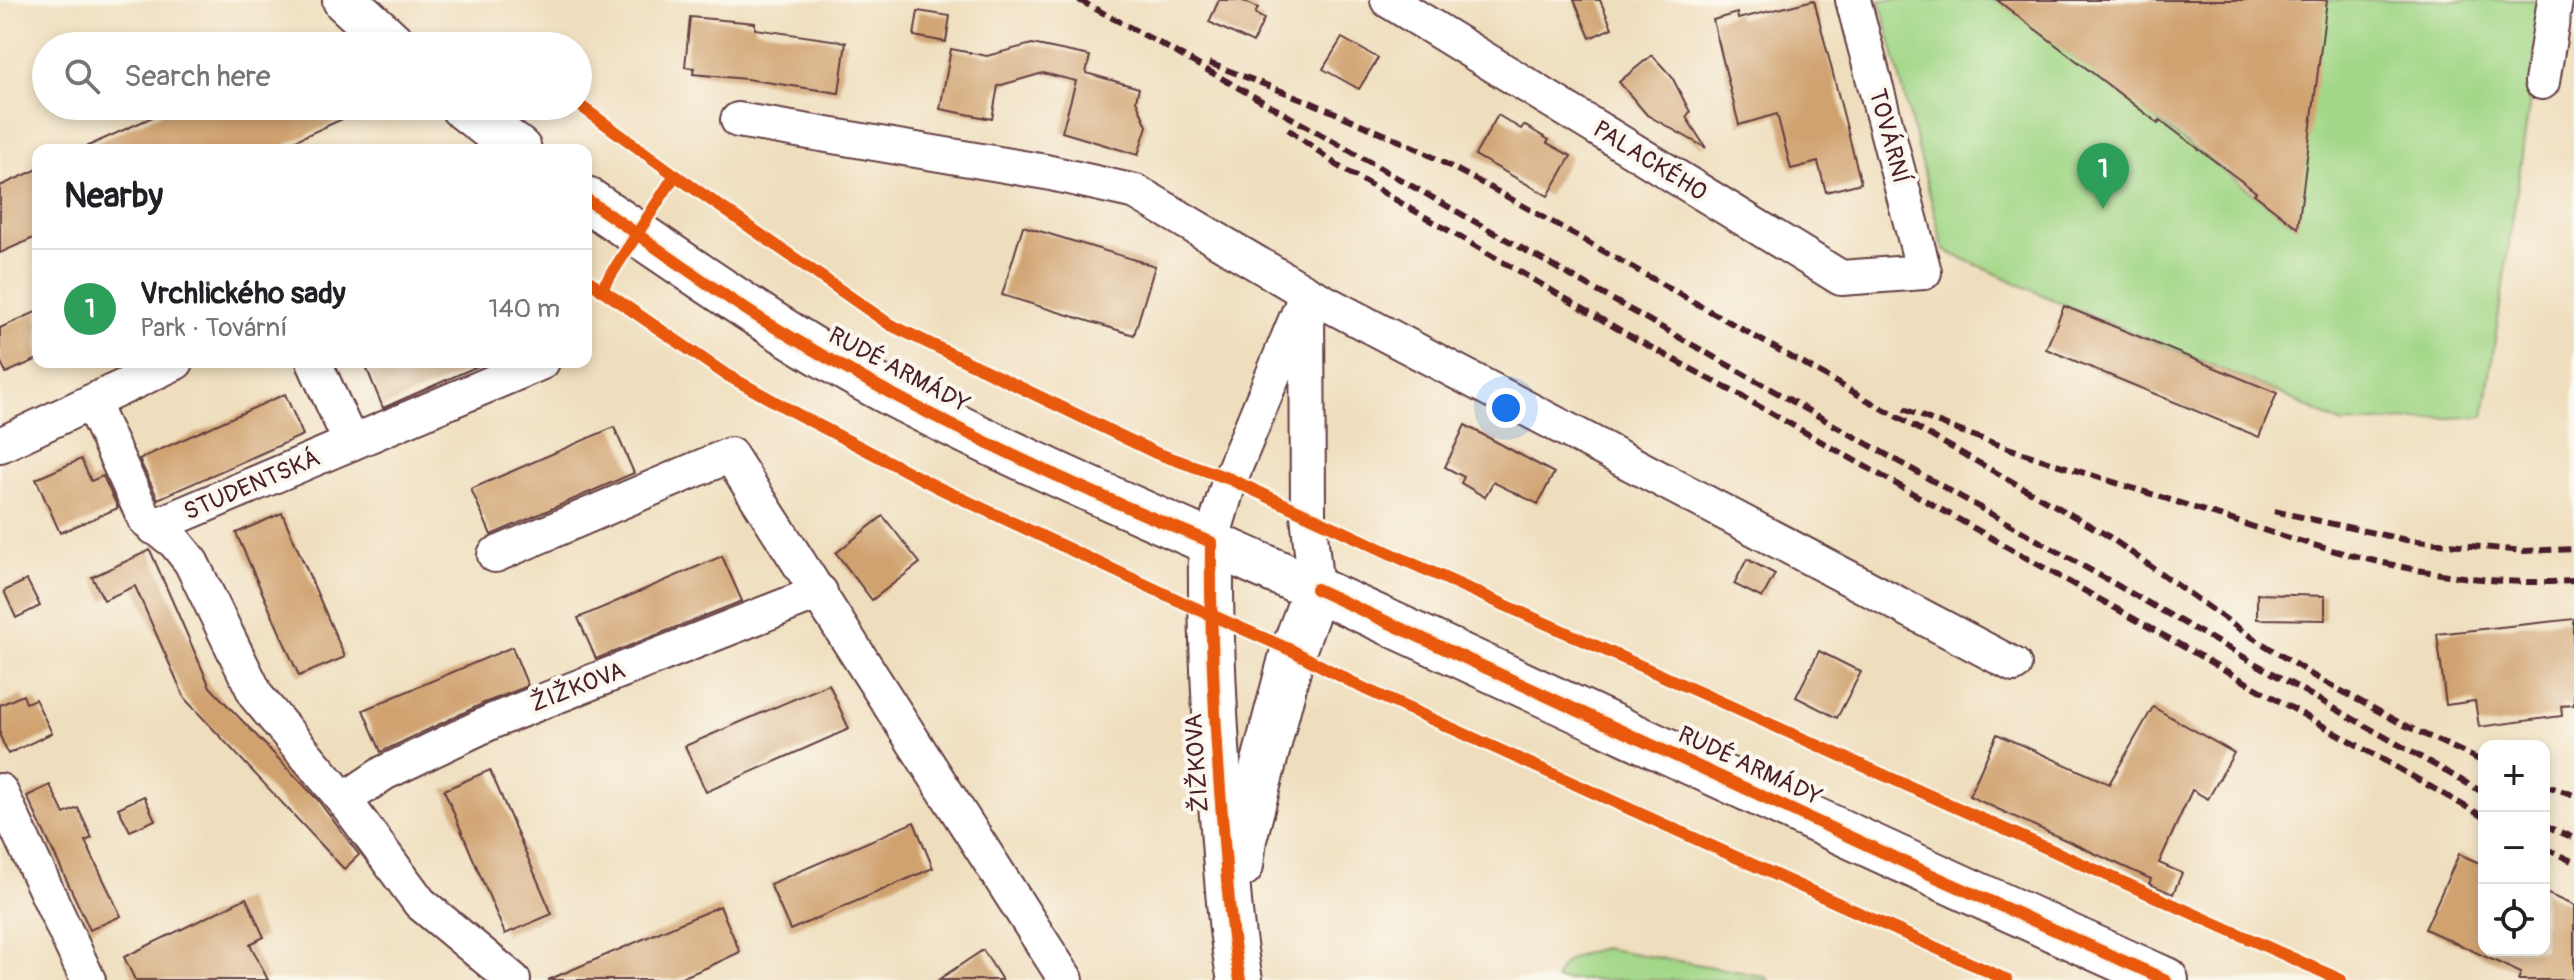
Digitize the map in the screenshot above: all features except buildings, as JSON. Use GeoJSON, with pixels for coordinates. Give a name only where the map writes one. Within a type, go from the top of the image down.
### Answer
{"type":"FeatureCollection","features":[{"type":"Feature","properties":{"kind":"main road"},"geometry":{"type":"LineString","coordinates":[[345,0],[380,32]]}},
{"type":"Feature","properties":{"kind":"main road"},"geometry":{"type":"LineString","coordinates":[[480,120],[511,144]]}},
{"type":"Feature","properties":{"kind":"main road","name":"RUDÉ ARMÁDY"},"geometry":{"type":"LineString","coordinates":[[592,203],[759,317],[890,393],[1131,510],[1316,589],[1936,877],[2166,980]]}},
{"type":"Feature","properties":{"kind":"main road","name":"ŽIŽKOVA"},"geometry":{"type":"LineString","coordinates":[[1211,542],[1210,616],[1217,747],[1236,962]]}},
{"type":"Feature","properties":{"kind":"main road","name":"ŽIŽKOVA"},"geometry":{"type":"LineString","coordinates":[[1236,962],[1244,839],[1293,651],[1316,589]]}},
{"type":"Feature","properties":{"kind":"street","name":"PALACKÉHO"},"geometry":{"type":"LineString","coordinates":[[1388,0],[1841,278],[1924,272]]}},
{"type":"Feature","properties":{"kind":"street","name":"TOVÁRNÍ"},"geometry":{"type":"LineString","coordinates":[[1853,0],[1924,272]]}},
{"type":"Feature","properties":{"kind":"street"},"geometry":{"type":"LineString","coordinates":[[2542,82],[2555,0]]}},
{"type":"Feature","properties":{"kind":"street"},"geometry":{"type":"LineString","coordinates":[[738,120],[1046,172],[1136,192],[1307,293],[2014,665]]}},
{"type":"Feature","properties":{"kind":"street","name":"ŽIŽKOVA"},"geometry":{"type":"LineString","coordinates":[[1211,542],[1230,479],[1307,293]]}},
{"type":"Feature","properties":{"kind":"street","name":"ŽIŽKOVA"},"geometry":{"type":"LineString","coordinates":[[1307,293],[1308,515],[1316,589]]}},
{"type":"Feature","properties":{"kind":"street"},"geometry":{"type":"LineString","coordinates":[[0,445],[163,368]]}},
{"type":"Feature","properties":{"kind":"street","name":"STUDENTSKÁ"},"geometry":{"type":"LineString","coordinates":[[317,368],[351,443]]}},
{"type":"Feature","properties":{"kind":"street","name":"STUDENTSKÁ"},"geometry":{"type":"LineString","coordinates":[[153,527],[528,368]]}},
{"type":"Feature","properties":{"kind":"street"},"geometry":{"type":"LineString","coordinates":[[91,402],[145,519],[175,542],[191,562],[257,697],[344,800],[420,903],[513,980]]}},
{"type":"Feature","properties":{"kind":"street"},"geometry":{"type":"LineString","coordinates":[[495,555],[730,455],[1066,980]]}},
{"type":"Feature","properties":{"kind":"street","name":"ŽIŽKOVA"},"geometry":{"type":"LineString","coordinates":[[344,800],[384,773],[493,721],[820,592]]}},
{"type":"Feature","properties":{"kind":"street"},"geometry":{"type":"LineString","coordinates":[[0,791],[88,980]]}},
{"type":"Feature","properties":{"kind":"green space"},"geometry":{"type":"Polygon","coordinates":[[[1880,0],[1998,0],[2295,225],[2324,0],[2541,0],[2529,106],[2484,416],[2342,424],[2275,391],[2060,303],[1944,250],[1880,0]]]}},
{"type":"Feature","properties":{"kind":"green space"},"geometry":{"type":"Polygon","coordinates":[[[1603,948],[1764,976],[1769,980],[1556,980],[1567,962],[1603,948]]]}},
{"type":"Feature","properties":{"kind":"railway"},"geometry":{"type":"LineString","coordinates":[[1079,0],[2478,790]]}},
{"type":"Feature","properties":{"kind":"railway"},"geometry":{"type":"LineString","coordinates":[[1209,63],[1416,148],[1504,195],[2105,534],[2241,630],[2312,675],[2402,724],[2478,759]]}},
{"type":"Feature","properties":{"kind":"railway"},"geometry":{"type":"LineString","coordinates":[[1288,129],[1341,168],[1630,336],[2478,814]]}},
{"type":"Feature","properties":{"kind":"railway"},"geometry":{"type":"LineString","coordinates":[[1904,409],[2064,467],[2313,545],[2416,570],[2468,578],[2521,582],[2574,581]]}},
{"type":"Feature","properties":{"kind":"railway"},"geometry":{"type":"LineString","coordinates":[[2274,511],[2406,540],[2524,551],[2574,549]]}},
{"type":"Feature","properties":{"kind":"railway"},"geometry":{"type":"LineString","coordinates":[[2550,787],[2574,795]]}},
{"type":"Feature","properties":{"kind":"railway"},"geometry":{"type":"LineString","coordinates":[[2550,828],[2574,838]]}},
{"type":"Feature","properties":{"kind":"railway"},"geometry":{"type":"LineString","coordinates":[[2550,851],[2574,862]]}},
{"type":"Feature","properties":{"kind":"cycle path"},"geometry":{"type":"LineString","coordinates":[[592,114],[889,324],[1156,453],[1230,479],[2341,980]]}},
{"type":"Feature","properties":{"kind":"cycle path"},"geometry":{"type":"LineString","coordinates":[[601,290],[675,175]]}},
{"type":"Feature","properties":{"kind":"cycle path"},"geometry":{"type":"LineString","coordinates":[[592,203],[739,305],[870,382],[1038,467],[1211,542],[1212,650],[1218,757],[1229,904],[1240,980]]}},
{"type":"Feature","properties":{"kind":"cycle path"},"geometry":{"type":"LineString","coordinates":[[592,283],[725,374],[939,488],[1293,651],[1363,688],[2007,980]]}},
{"type":"Feature","properties":{"kind":"cycle path"},"geometry":{"type":"LineString","coordinates":[[1316,589],[1936,877],[2166,980]]}},
{"type":"Feature","properties":{"kind":"place","name":"Vrchlického sady"},"geometry":{"type":"Point","coordinates":[2103,209]}}]}
